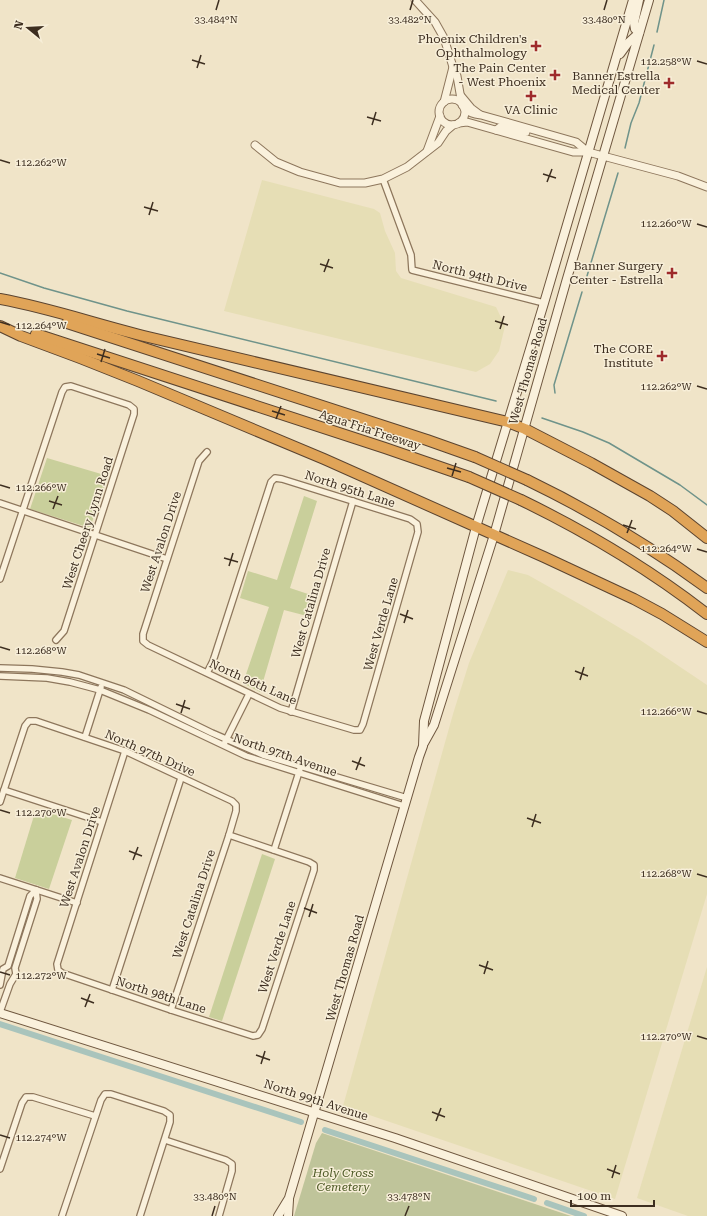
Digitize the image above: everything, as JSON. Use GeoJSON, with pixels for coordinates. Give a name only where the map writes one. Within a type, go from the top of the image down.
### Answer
{"type":"FeatureCollection","features":[{"type":"Feature","properties":{"kind":"highway"},"geometry":{"type":"LineString","coordinates":[[0,300],[28,304],[99,325],[508,422],[525,429],[591,463],[650,496],[673,511],[707,538]]}},
{"type":"Feature","properties":{"kind":"highway","name":"Agua Fria Freeway"},"geometry":{"type":"LineString","coordinates":[[0,300],[475,457],[527,480],[569,501],[626,533],[707,588]]}},
{"type":"Feature","properties":{"kind":"highway","name":"Agua Fria Freeway"},"geometry":{"type":"LineString","coordinates":[[0,323],[385,448],[469,477],[521,500],[605,545],[653,574],[707,614]]}},
{"type":"Feature","properties":{"kind":"highway"},"geometry":{"type":"LineString","coordinates":[[0,326],[21,336],[138,381],[309,453],[494,535],[619,591],[662,614],[707,642]]}},
{"type":"Feature","properties":{"kind":"main road","name":"West Thomas Road"},"geometry":{"type":"LineString","coordinates":[[288,1216],[289,1198],[422,746],[424,721],[476,527],[544,303],[633,0]]}},
{"type":"Feature","properties":{"kind":"main road"},"geometry":{"type":"LineString","coordinates":[[614,63],[628,43],[639,33],[634,27],[639,0]]}},
{"type":"Feature","properties":{"kind":"main road","name":"West Thomas Road"},"geometry":{"type":"LineString","coordinates":[[422,746],[434,725],[494,535],[566,282],[649,0]]}},
{"type":"Feature","properties":{"kind":"main road"},"geometry":{"type":"LineString","coordinates":[[553,270],[558,277],[566,282]]}},
{"type":"Feature","properties":{"kind":"main road","name":"North 99th Avenue"},"geometry":{"type":"LineString","coordinates":[[0,1012],[315,1112],[622,1216]]}},
{"type":"Feature","properties":{"kind":"main road","name":"West Thomas Road"},"geometry":{"type":"LineString","coordinates":[[278,1216],[289,1198]]}},
{"type":"Feature","properties":{"kind":"street"},"geometry":{"type":"LineString","coordinates":[[255,145],[270,158],[283,166],[318,177],[349,183],[365,183],[383,179],[407,167],[438,143],[446,131],[464,116],[463,106],[458,76],[453,67],[448,47],[439,28],[415,0]]}},
{"type":"Feature","properties":{"kind":"street"},"geometry":{"type":"LineString","coordinates":[[427,151],[440,116],[440,108],[444,102],[453,67]]}},
{"type":"Feature","properties":{"kind":"street"},"geometry":{"type":"LineString","coordinates":[[461,96],[471,108],[481,115]]}},
{"type":"Feature","properties":{"kind":"street"},"geometry":{"type":"LineString","coordinates":[[444,102],[455,100],[470,113],[576,142],[588,152]]}},
{"type":"Feature","properties":{"kind":"street"},"geometry":{"type":"LineString","coordinates":[[440,116],[445,123],[456,124],[467,122],[573,152],[588,152],[678,176],[707,187]]}},
{"type":"Feature","properties":{"kind":"street"},"geometry":{"type":"LineString","coordinates":[[496,130],[500,127],[524,132],[540,132]]}},
{"type":"Feature","properties":{"kind":"street","name":"North 94th Drive"},"geometry":{"type":"LineString","coordinates":[[383,179],[411,255],[412,270],[544,303]]}},
{"type":"Feature","properties":{"kind":"street","name":"West Cheery Lynn Road"},"geometry":{"type":"LineString","coordinates":[[22,510],[65,387],[71,386],[129,405],[134,409],[134,414],[96,535],[64,631],[56,640]]}},
{"type":"Feature","properties":{"kind":"street","name":"West Avalon Drive"},"geometry":{"type":"LineString","coordinates":[[142,641],[167,558],[199,461],[207,452]]}},
{"type":"Feature","properties":{"kind":"street","name":"North 95th Lane"},"geometry":{"type":"LineString","coordinates":[[207,673],[271,482],[275,478],[410,519],[417,524]]}},
{"type":"Feature","properties":{"kind":"street","name":"West Catalina Drive"},"geometry":{"type":"LineString","coordinates":[[292,712],[353,501]]}},
{"type":"Feature","properties":{"kind":"street"},"geometry":{"type":"LineString","coordinates":[[0,503],[167,558]]}},
{"type":"Feature","properties":{"kind":"street"},"geometry":{"type":"LineString","coordinates":[[0,579],[22,510]]}},
{"type":"Feature","properties":{"kind":"street","name":"West Verde Lane"},"geometry":{"type":"LineString","coordinates":[[360,730],[418,532],[417,524]]}},
{"type":"Feature","properties":{"kind":"street","name":"North 96th Lane"},"geometry":{"type":"LineString","coordinates":[[142,641],[280,708],[354,730],[360,730]]}},
{"type":"Feature","properties":{"kind":"street","name":"North 97th Avenue"},"geometry":{"type":"LineString","coordinates":[[0,668],[62,672],[103,683],[124,690],[264,755],[407,798]]}},
{"type":"Feature","properties":{"kind":"street","name":"North 97th Avenue"},"geometry":{"type":"LineString","coordinates":[[0,676],[47,678],[100,690],[149,710],[246,756],[404,806]]}},
{"type":"Feature","properties":{"kind":"street"},"geometry":{"type":"LineString","coordinates":[[85,737],[103,683]]}},
{"type":"Feature","properties":{"kind":"street"},"geometry":{"type":"LineString","coordinates":[[223,746],[249,694]]}},
{"type":"Feature","properties":{"kind":"street","name":"North 97th Drive"},"geometry":{"type":"LineString","coordinates":[[4,790],[25,726],[29,721],[36,721],[125,751],[232,801],[236,805]]}},
{"type":"Feature","properties":{"kind":"street","name":"West Avalon Drive"},"geometry":{"type":"LineString","coordinates":[[58,970],[57,964],[125,751]]}},
{"type":"Feature","properties":{"kind":"street"},"geometry":{"type":"LineString","coordinates":[[229,835],[274,850],[301,766]]}},
{"type":"Feature","properties":{"kind":"street"},"geometry":{"type":"LineString","coordinates":[[112,990],[181,778]]}},
{"type":"Feature","properties":{"kind":"street"},"geometry":{"type":"LineString","coordinates":[[0,802],[4,790],[102,822]]}},
{"type":"Feature","properties":{"kind":"street","name":"West Catalina Drive"},"geometry":{"type":"LineString","coordinates":[[171,1010],[229,835],[236,811],[236,805]]}},
{"type":"Feature","properties":{"kind":"street","name":"West Verde Lane"},"geometry":{"type":"LineString","coordinates":[[258,1035],[262,1029],[312,876],[314,865],[274,850]]}},
{"type":"Feature","properties":{"kind":"street"},"geometry":{"type":"LineString","coordinates":[[0,878],[76,903]]}},
{"type":"Feature","properties":{"kind":"street"},"geometry":{"type":"LineString","coordinates":[[8,966],[30,896],[36,890]]}},
{"type":"Feature","properties":{"kind":"street"},"geometry":{"type":"LineString","coordinates":[[0,1012],[10,984],[16,974],[15,968],[37,899],[36,890]]}},
{"type":"Feature","properties":{"kind":"street"},"geometry":{"type":"LineString","coordinates":[[0,985],[2,969],[8,966],[15,968]]}},
{"type":"Feature","properties":{"kind":"street","name":"North 98th Lane"},"geometry":{"type":"LineString","coordinates":[[58,970],[62,973],[171,1010],[253,1036],[258,1035]]}},
{"type":"Feature","properties":{"kind":"street"},"geometry":{"type":"LineString","coordinates":[[62,1216],[95,1116],[105,1094],[111,1094],[164,1111],[170,1115],[170,1122],[165,1140],[140,1216]]}},
{"type":"Feature","properties":{"kind":"street"},"geometry":{"type":"LineString","coordinates":[[0,1169],[22,1103],[26,1096],[95,1116]]}},
{"type":"Feature","properties":{"kind":"street"},"geometry":{"type":"LineString","coordinates":[[165,1140],[226,1160],[232,1164],[232,1170],[219,1216]]}},
{"type":"Feature","properties":{"kind":"shaded area"},"geometry":{"type":"Polygon","coordinates":[[[262,180],[374,209],[380,213],[385,231],[395,253],[396,271],[401,278],[496,307],[505,326],[499,351],[490,364],[476,372],[224,311],[262,180]]]}},
{"type":"Feature","properties":{"kind":"shaded area"},"geometry":{"type":"Polygon","coordinates":[[[508,570],[528,575],[583,606],[640,640],[707,685],[707,894],[615,1199],[343,1106],[453,714],[469,663],[508,570]]]}},
{"type":"Feature","properties":{"kind":"shaded area"},"geometry":{"type":"Polygon","coordinates":[[[707,967],[707,1216],[688,1216],[637,1198],[707,967]]]}},
{"type":"Feature","properties":{"kind":"green space"},"geometry":{"type":"Polygon","coordinates":[[[47,458],[108,476],[90,528],[30,509],[47,458]]]}},
{"type":"Feature","properties":{"kind":"green space"},"geometry":{"type":"Polygon","coordinates":[[[304,496],[317,501],[290,588],[317,597],[311,617],[284,610],[260,692],[243,683],[269,607],[240,598],[248,571],[277,580],[304,496]]]}},
{"type":"Feature","properties":{"kind":"green space"},"geometry":{"type":"Polygon","coordinates":[[[36,809],[72,820],[49,889],[15,878],[36,809]]]}},
{"type":"Feature","properties":{"kind":"green space"},"geometry":{"type":"Polygon","coordinates":[[[262,854],[275,859],[222,1021],[209,1017],[262,854]]]}},
{"type":"Feature","properties":{"kind":"green space","name":"Holy Cross Cemetery"},"geometry":{"type":"Polygon","coordinates":[[[322,1133],[571,1216],[294,1216],[316,1143],[322,1133]]]}},
{"type":"Feature","properties":{"kind":"waterway"},"geometry":{"type":"LineString","coordinates":[[657,32],[664,0]]}},
{"type":"Feature","properties":{"kind":"waterway"},"geometry":{"type":"LineString","coordinates":[[625,148],[631,123],[639,103],[654,45]]}},
{"type":"Feature","properties":{"kind":"waterway"},"geometry":{"type":"LineString","coordinates":[[587,276],[618,173]]}},
{"type":"Feature","properties":{"kind":"waterway"},"geometry":{"type":"LineString","coordinates":[[0,273],[44,288],[127,311],[496,401]]}},
{"type":"Feature","properties":{"kind":"waterway"},"geometry":{"type":"LineString","coordinates":[[555,393],[554,385],[582,292]]}},
{"type":"Feature","properties":{"kind":"waterway"},"geometry":{"type":"LineString","coordinates":[[542,418],[583,432],[609,443],[680,485],[707,505]]}},
{"type":"Feature","properties":{"kind":"waterway"},"geometry":{"type":"LineString","coordinates":[[0,1024],[301,1122]]}},
{"type":"Feature","properties":{"kind":"waterway"},"geometry":{"type":"LineString","coordinates":[[325,1130],[534,1199]]}},
{"type":"Feature","properties":{"kind":"waterway"},"geometry":{"type":"LineString","coordinates":[[547,1203],[584,1216]]}},
{"type":"Feature","properties":{"kind":"place","name":"Phoenix Children's Ophthalmology"},"geometry":{"type":"Point","coordinates":[536,46]}},
{"type":"Feature","properties":{"kind":"place","name":"The Pain Center - West Phoenix"},"geometry":{"type":"Point","coordinates":[555,75]}},
{"type":"Feature","properties":{"kind":"place","name":"Banner Estrella Medical Center"},"geometry":{"type":"Point","coordinates":[669,83]}},
{"type":"Feature","properties":{"kind":"place","name":"VA Clinic"},"geometry":{"type":"Point","coordinates":[531,96]}},
{"type":"Feature","properties":{"kind":"place","name":"Banner Surgery Center - Estrella"},"geometry":{"type":"Point","coordinates":[672,273]}},
{"type":"Feature","properties":{"kind":"place","name":"The CORE Institute"},"geometry":{"type":"Point","coordinates":[662,356]}}]}
